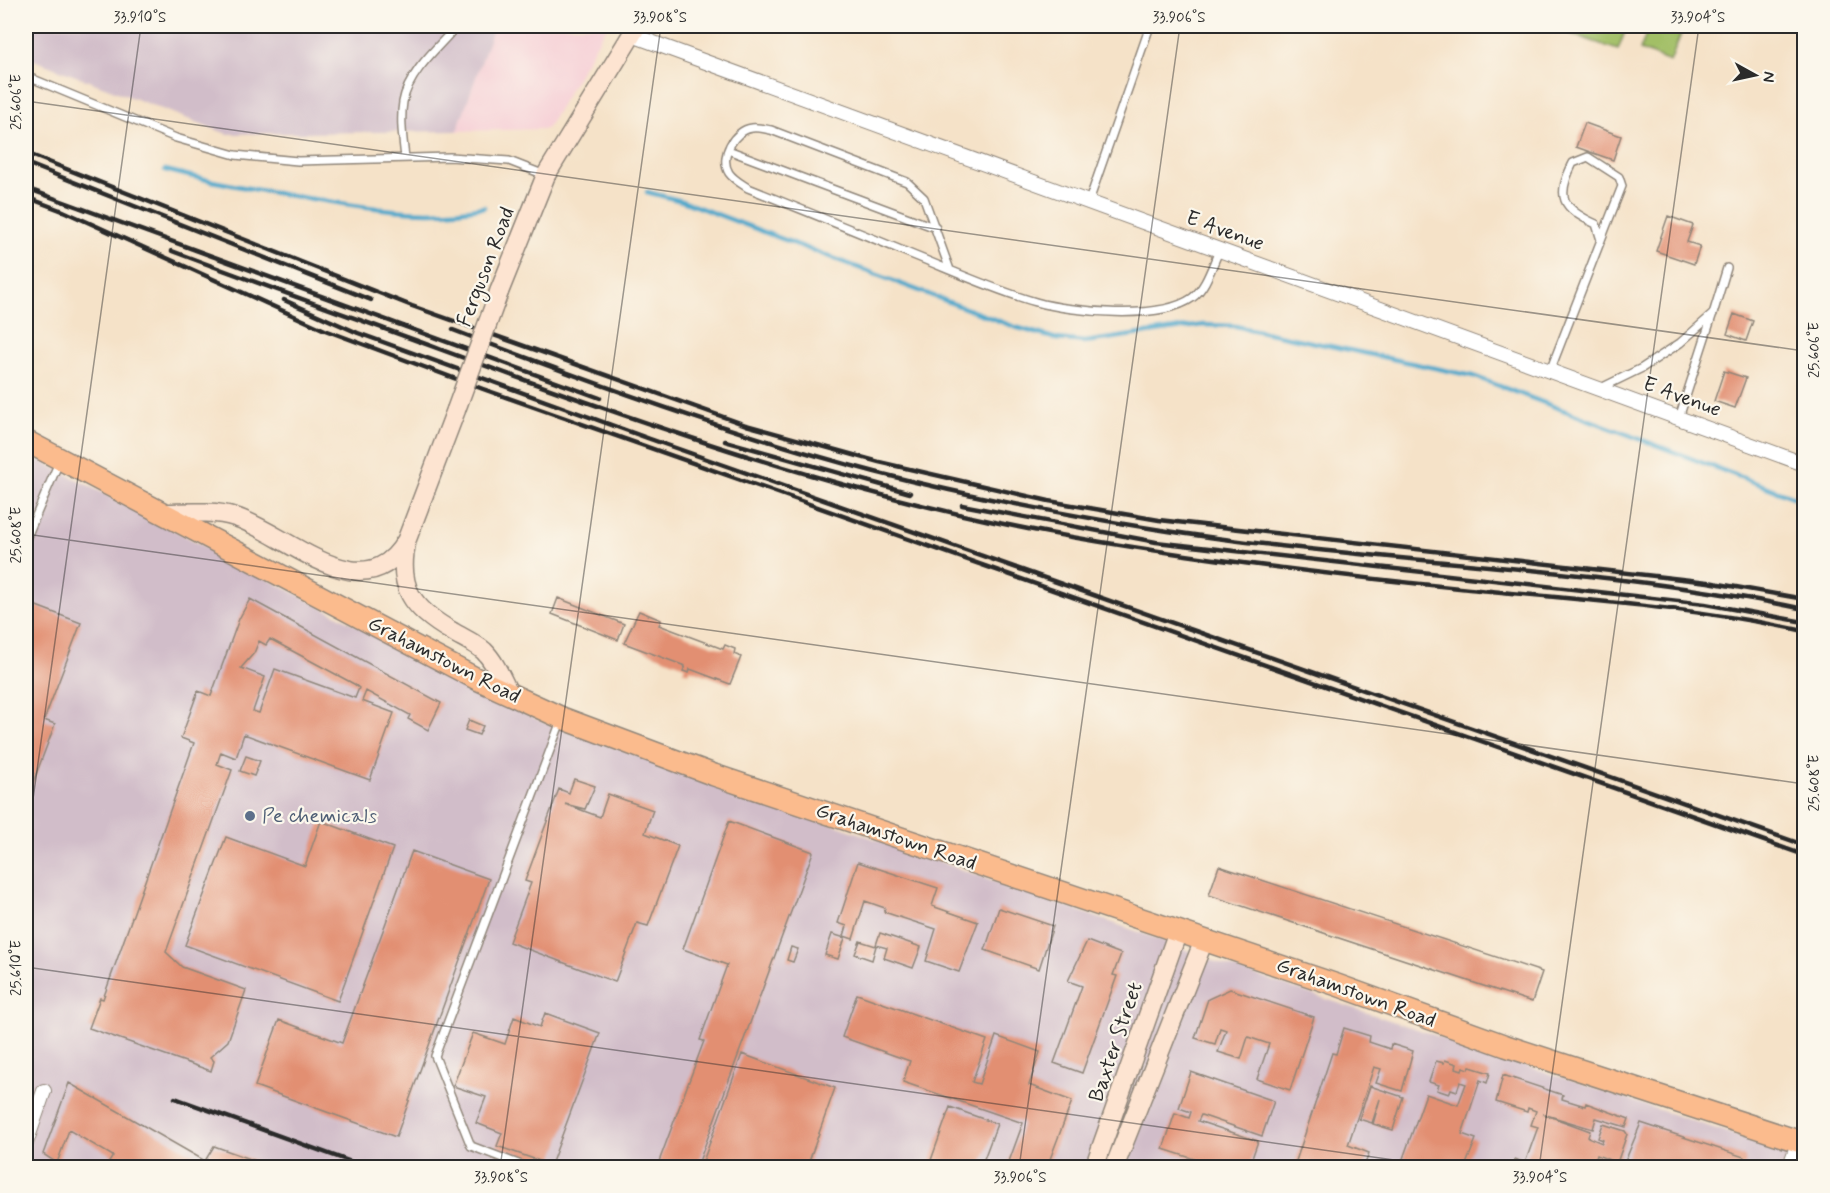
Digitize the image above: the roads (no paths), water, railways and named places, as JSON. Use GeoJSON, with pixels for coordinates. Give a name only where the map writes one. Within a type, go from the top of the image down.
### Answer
{"type":"FeatureCollection","features":[{"type":"Feature","properties":{"kind":"main road","name":"Ferguson Road"},"geometry":{"type":"LineString","coordinates":[[510,695],[484,652],[427,616],[413,601],[403,569],[407,539],[546,175],[634,30]]}},
{"type":"Feature","properties":{"kind":"main road","name":"Grahamstown Road"},"geometry":{"type":"LineString","coordinates":[[26,441],[510,695],[562,718],[694,768],[1178,931],[1506,1046],[1802,1142]]}},
{"type":"Feature","properties":{"kind":"main road","name":"Ferguson Road"},"geometry":{"type":"LineString","coordinates":[[160,513],[231,515],[324,564],[349,571],[372,568],[391,560],[407,539]]}},
{"type":"Feature","properties":{"kind":"main road","name":"Baxter Street"},"geometry":{"type":"LineString","coordinates":[[1094,1167],[1178,931]]}},
{"type":"Feature","properties":{"kind":"main road","name":"Baxter Street"},"geometry":{"type":"LineString","coordinates":[[1114,1167],[1204,940]]}},
{"type":"Feature","properties":{"kind":"street","name":"E Avenue"},"geometry":{"type":"LineString","coordinates":[[634,30],[1088,204],[1804,464]]}},
{"type":"Feature","properties":{"kind":"street"},"geometry":{"type":"LineString","coordinates":[[26,1143],[44,1091]]}},
{"type":"Feature","properties":{"kind":"street"},"geometry":{"type":"LineString","coordinates":[[1789,1167],[1802,1142]]}},
{"type":"Feature","properties":{"kind":"lane"},"geometry":{"type":"LineString","coordinates":[[405,158],[402,121],[404,99],[412,81],[431,54],[458,26]]}},
{"type":"Feature","properties":{"kind":"lane"},"geometry":{"type":"LineString","coordinates":[[1088,204],[1150,26]]}},
{"type":"Feature","properties":{"kind":"lane"},"geometry":{"type":"LineString","coordinates":[[26,76],[176,138],[235,155],[298,161],[450,157],[509,161],[546,175]]}},
{"type":"Feature","properties":{"kind":"lane"},"geometry":{"type":"LineString","coordinates":[[950,270],[924,198],[907,182],[791,137],[752,128],[739,133],[728,150],[726,165],[729,173],[748,188],[950,270],[1037,302],[1078,309],[1133,312],[1167,309],[1193,298],[1203,285],[1219,251]]}},
{"type":"Feature","properties":{"kind":"lane"},"geometry":{"type":"LineString","coordinates":[[728,150],[936,228]]}},
{"type":"Feature","properties":{"kind":"lane"},"geometry":{"type":"LineString","coordinates":[[1550,371],[1601,240],[1622,186],[1619,177],[1588,157],[1573,162],[1563,184],[1564,200],[1576,215],[1596,224],[1601,240]]}},
{"type":"Feature","properties":{"kind":"lane"},"geometry":{"type":"LineString","coordinates":[[1679,418],[1726,268]]}},
{"type":"Feature","properties":{"kind":"lane"},"geometry":{"type":"LineString","coordinates":[[1599,389],[1642,368],[1680,343],[1713,314]]}},
{"type":"Feature","properties":{"kind":"lane"},"geometry":{"type":"LineString","coordinates":[[26,539],[60,459]]}},
{"type":"Feature","properties":{"kind":"lane"},"geometry":{"type":"LineString","coordinates":[[529,1167],[471,1146],[435,1056],[562,718]]}},
{"type":"Feature","properties":{"kind":"waterway"},"geometry":{"type":"LineString","coordinates":[[165,170],[270,192],[390,210],[445,212],[484,207]]}},
{"type":"Feature","properties":{"kind":"waterway"},"geometry":{"type":"LineString","coordinates":[[647,192],[682,201],[1015,327],[1057,339],[1085,342],[1203,325],[1235,326],[1473,376],[1804,501]]}},
{"type":"Feature","properties":{"kind":"railway"},"geometry":{"type":"LineString","coordinates":[[26,153],[412,306],[746,425],[879,462],[1049,501],[1159,520],[1708,582],[1804,599]]}},
{"type":"Feature","properties":{"kind":"railway"},"geometry":{"type":"LineString","coordinates":[[26,163],[371,300]]}},
{"type":"Feature","properties":{"kind":"railway"},"geometry":{"type":"LineString","coordinates":[[26,188],[600,398]]}},
{"type":"Feature","properties":{"kind":"railway"},"geometry":{"type":"LineString","coordinates":[[26,197],[68,213]]}},
{"type":"Feature","properties":{"kind":"railway"},"geometry":{"type":"LineString","coordinates":[[61,210],[325,330],[483,389],[1804,855]]}},
{"type":"Feature","properties":{"kind":"railway"},"geometry":{"type":"LineString","coordinates":[[172,251],[666,430],[818,477],[971,517],[1049,533],[1206,558],[1364,578],[1679,610],[1804,631]]}},
{"type":"Feature","properties":{"kind":"railway"},"geometry":{"type":"LineString","coordinates":[[284,300],[358,333],[650,439],[1804,845]]}},
{"type":"Feature","properties":{"kind":"railway"},"geometry":{"type":"LineString","coordinates":[[453,330],[610,388],[768,441],[875,472],[1014,504],[1236,541],[1643,582],[1804,609]]}},
{"type":"Feature","properties":{"kind":"railway"},"geometry":{"type":"LineString","coordinates":[[725,441],[910,493]]}},
{"type":"Feature","properties":{"kind":"railway"},"geometry":{"type":"LineString","coordinates":[[962,505],[1156,542],[1705,604],[1804,622]]}},
{"type":"Feature","properties":{"kind":"railway"},"geometry":{"type":"LineString","coordinates":[[175,1098],[368,1168]]}},
{"type":"Feature","properties":{"kind":"place","name":"Pe chemicals"},"geometry":{"type":"Point","coordinates":[250,816]}}]}
